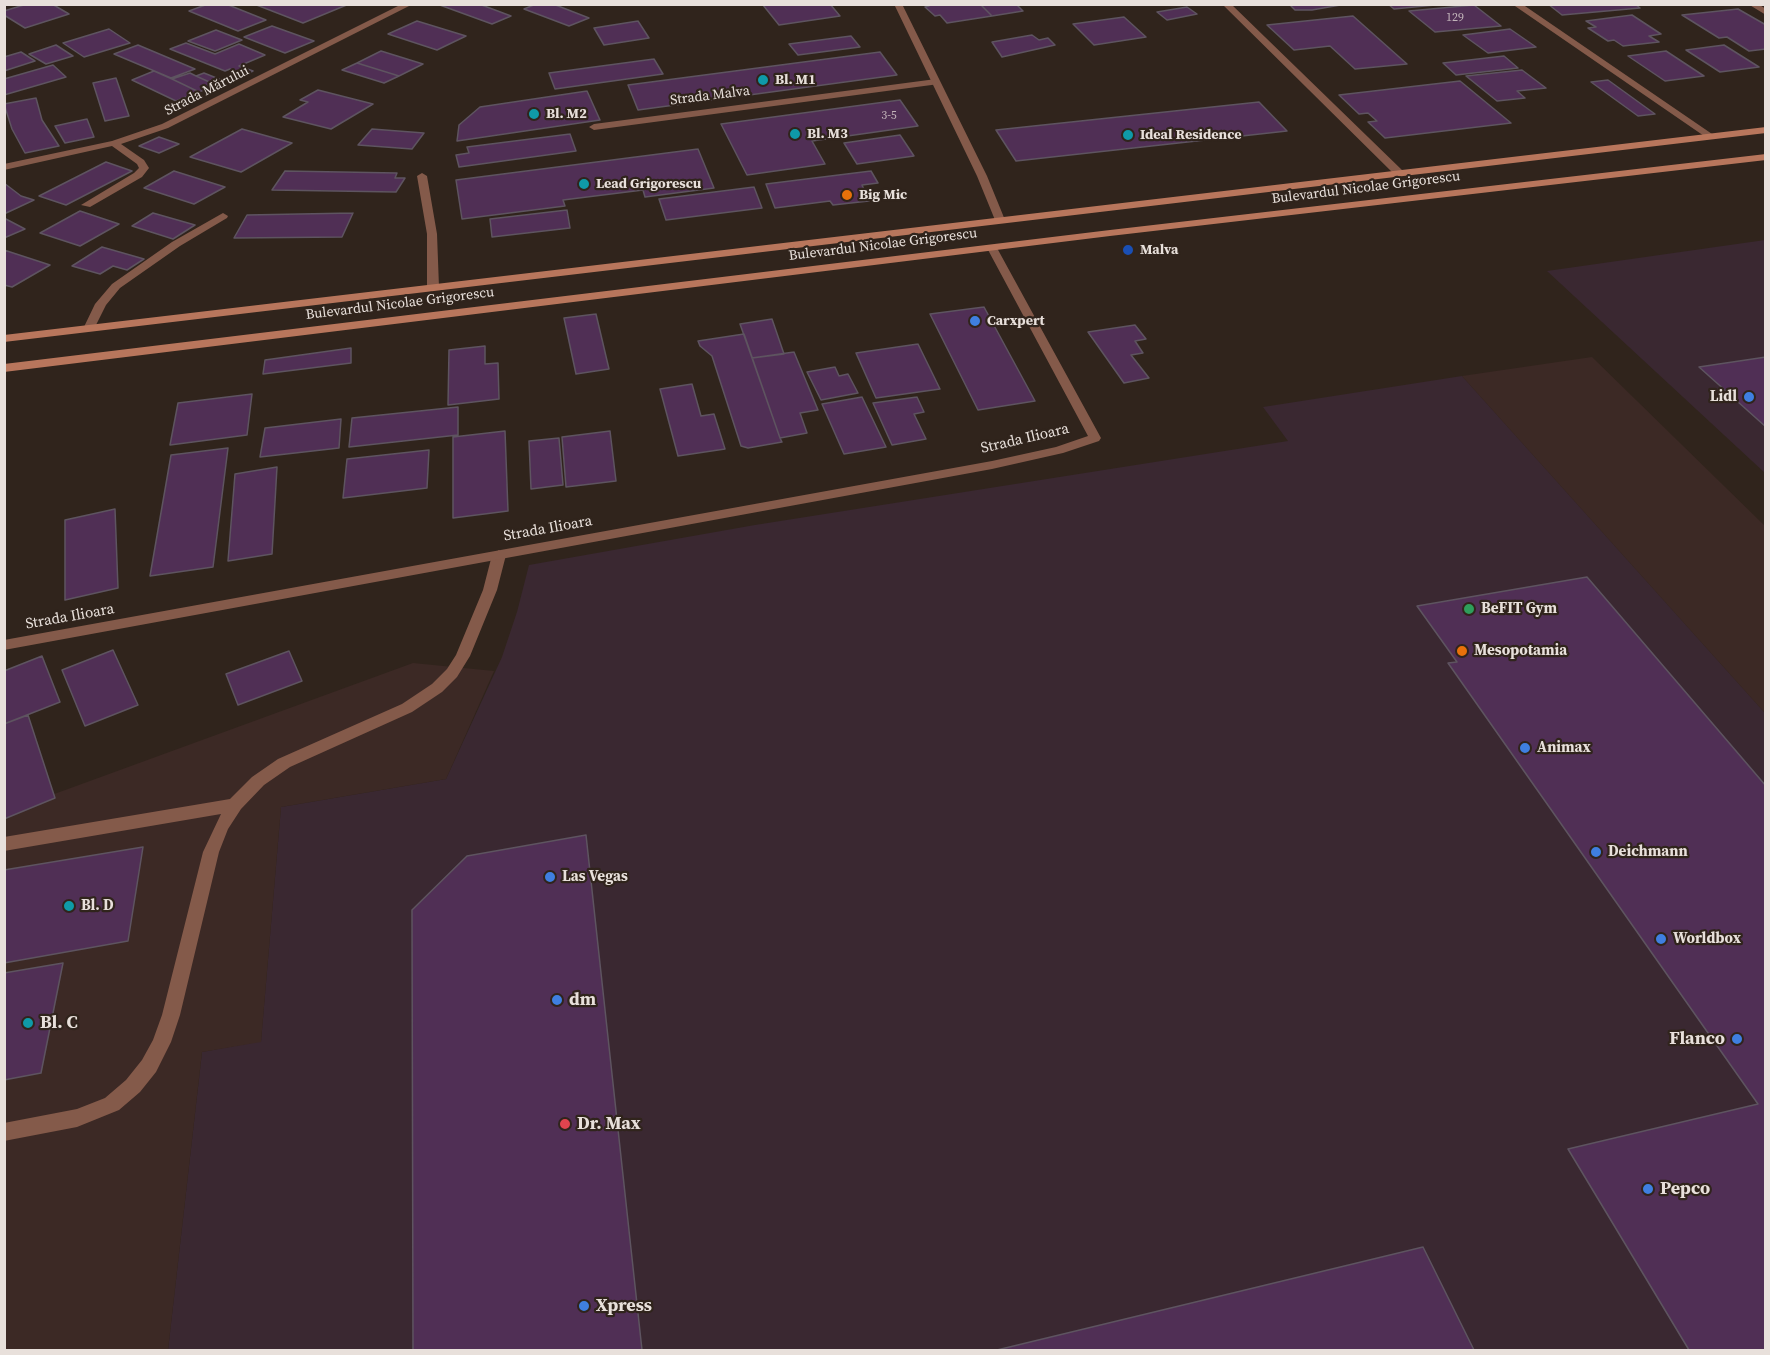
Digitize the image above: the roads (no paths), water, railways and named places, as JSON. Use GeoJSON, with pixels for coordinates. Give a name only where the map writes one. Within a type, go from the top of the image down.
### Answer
{"type":"FeatureCollection","features":[{"type":"Feature","properties":{"kind":"main road","name":"Bulevardul Nicolae Grigorescu"},"geometry":{"type":"LineString","coordinates":[[4,368],[996,234],[1399,173],[1766,130]]}},
{"type":"Feature","properties":{"kind":"main road","name":"Bulevardul Nicolae Grigorescu"},"geometry":{"type":"LineString","coordinates":[[4,339],[433,287],[996,234],[1766,157]]}},
{"type":"Feature","properties":{"kind":"street","name":"Strada Mărului"},"geometry":{"type":"LineString","coordinates":[[4,166],[114,143],[165,126],[409,4]]}},
{"type":"Feature","properties":{"kind":"street"},"geometry":{"type":"LineString","coordinates":[[898,4],[993,199],[996,234]]}},
{"type":"Feature","properties":{"kind":"street"},"geometry":{"type":"LineString","coordinates":[[1226,4],[1399,173]]}},
{"type":"Feature","properties":{"kind":"street"},"geometry":{"type":"LineString","coordinates":[[1516,4],[1710,136]]}},
{"type":"Feature","properties":{"kind":"street"},"geometry":{"type":"LineString","coordinates":[[1752,4],[1766,13]]}},
{"type":"Feature","properties":{"kind":"street","name":"Strada Malva"},"geometry":{"type":"LineString","coordinates":[[594,127],[936,82]]}},
{"type":"Feature","properties":{"kind":"street"},"geometry":{"type":"LineString","coordinates":[[86,205],[138,175],[144,168],[141,162],[114,143]]}},
{"type":"Feature","properties":{"kind":"street"},"geometry":{"type":"LineString","coordinates":[[423,176],[432,234],[433,287]]}},
{"type":"Feature","properties":{"kind":"street"},"geometry":{"type":"LineString","coordinates":[[89,329],[101,304],[116,286],[176,244],[223,216]]}},
{"type":"Feature","properties":{"kind":"street","name":"Strada Ilioara"},"geometry":{"type":"LineString","coordinates":[[4,645],[1025,458],[1095,438],[996,234]]}},
{"type":"Feature","properties":{"kind":"street"},"geometry":{"type":"LineString","coordinates":[[4,1132],[77,1118],[112,1104],[133,1086],[149,1066],[162,1042],[171,1015],[211,852],[221,827],[235,805],[258,781],[284,763],[407,708],[437,688],[452,674],[463,656],[490,590],[500,555]]}},
{"type":"Feature","properties":{"kind":"street"},"geometry":{"type":"LineString","coordinates":[[4,844],[235,805]]}},
{"type":"Feature","properties":{"kind":"place","name":"Bl. M1"},"geometry":{"type":"Point","coordinates":[763,80]}},
{"type":"Feature","properties":{"kind":"place","name":"Bl. M2"},"geometry":{"type":"Point","coordinates":[534,114]}},
{"type":"Feature","properties":{"kind":"place","name":"Bl. M3"},"geometry":{"type":"Point","coordinates":[795,134]}},
{"type":"Feature","properties":{"kind":"place","name":"Ideal Residence"},"geometry":{"type":"Point","coordinates":[1128,135]}},
{"type":"Feature","properties":{"kind":"place","name":"Lead Grigorescu"},"geometry":{"type":"Point","coordinates":[584,184]}},
{"type":"Feature","properties":{"kind":"place","name":"Big Mic"},"geometry":{"type":"Point","coordinates":[847,195]}},
{"type":"Feature","properties":{"kind":"place","name":"Malva"},"geometry":{"type":"Point","coordinates":[1128,250]}},
{"type":"Feature","properties":{"kind":"place","name":"Carxpert"},"geometry":{"type":"Point","coordinates":[975,321]}},
{"type":"Feature","properties":{"kind":"place","name":"Lidl"},"geometry":{"type":"Point","coordinates":[1749,397]}},
{"type":"Feature","properties":{"kind":"place","name":"BeFIT Gym"},"geometry":{"type":"Point","coordinates":[1469,609]}},
{"type":"Feature","properties":{"kind":"place","name":"Mesopotamia"},"geometry":{"type":"Point","coordinates":[1462,651]}},
{"type":"Feature","properties":{"kind":"place","name":"Animax"},"geometry":{"type":"Point","coordinates":[1525,748]}},
{"type":"Feature","properties":{"kind":"place","name":"Deichmann"},"geometry":{"type":"Point","coordinates":[1596,852]}},
{"type":"Feature","properties":{"kind":"place","name":"Las Vegas"},"geometry":{"type":"Point","coordinates":[550,877]}},
{"type":"Feature","properties":{"kind":"place","name":"Bl. D"},"geometry":{"type":"Point","coordinates":[69,906]}},
{"type":"Feature","properties":{"kind":"place","name":"Worldbox"},"geometry":{"type":"Point","coordinates":[1661,939]}},
{"type":"Feature","properties":{"kind":"place","name":"dm"},"geometry":{"type":"Point","coordinates":[557,1000]}},
{"type":"Feature","properties":{"kind":"place","name":"Bl. C"},"geometry":{"type":"Point","coordinates":[28,1023]}},
{"type":"Feature","properties":{"kind":"place","name":"Flanco"},"geometry":{"type":"Point","coordinates":[1737,1039]}},
{"type":"Feature","properties":{"kind":"place","name":"Dr. Max"},"geometry":{"type":"Point","coordinates":[565,1124]}},
{"type":"Feature","properties":{"kind":"place","name":"Pepco"},"geometry":{"type":"Point","coordinates":[1648,1189]}},
{"type":"Feature","properties":{"kind":"place","name":"Xpress"},"geometry":{"type":"Point","coordinates":[584,1306]}}]}
